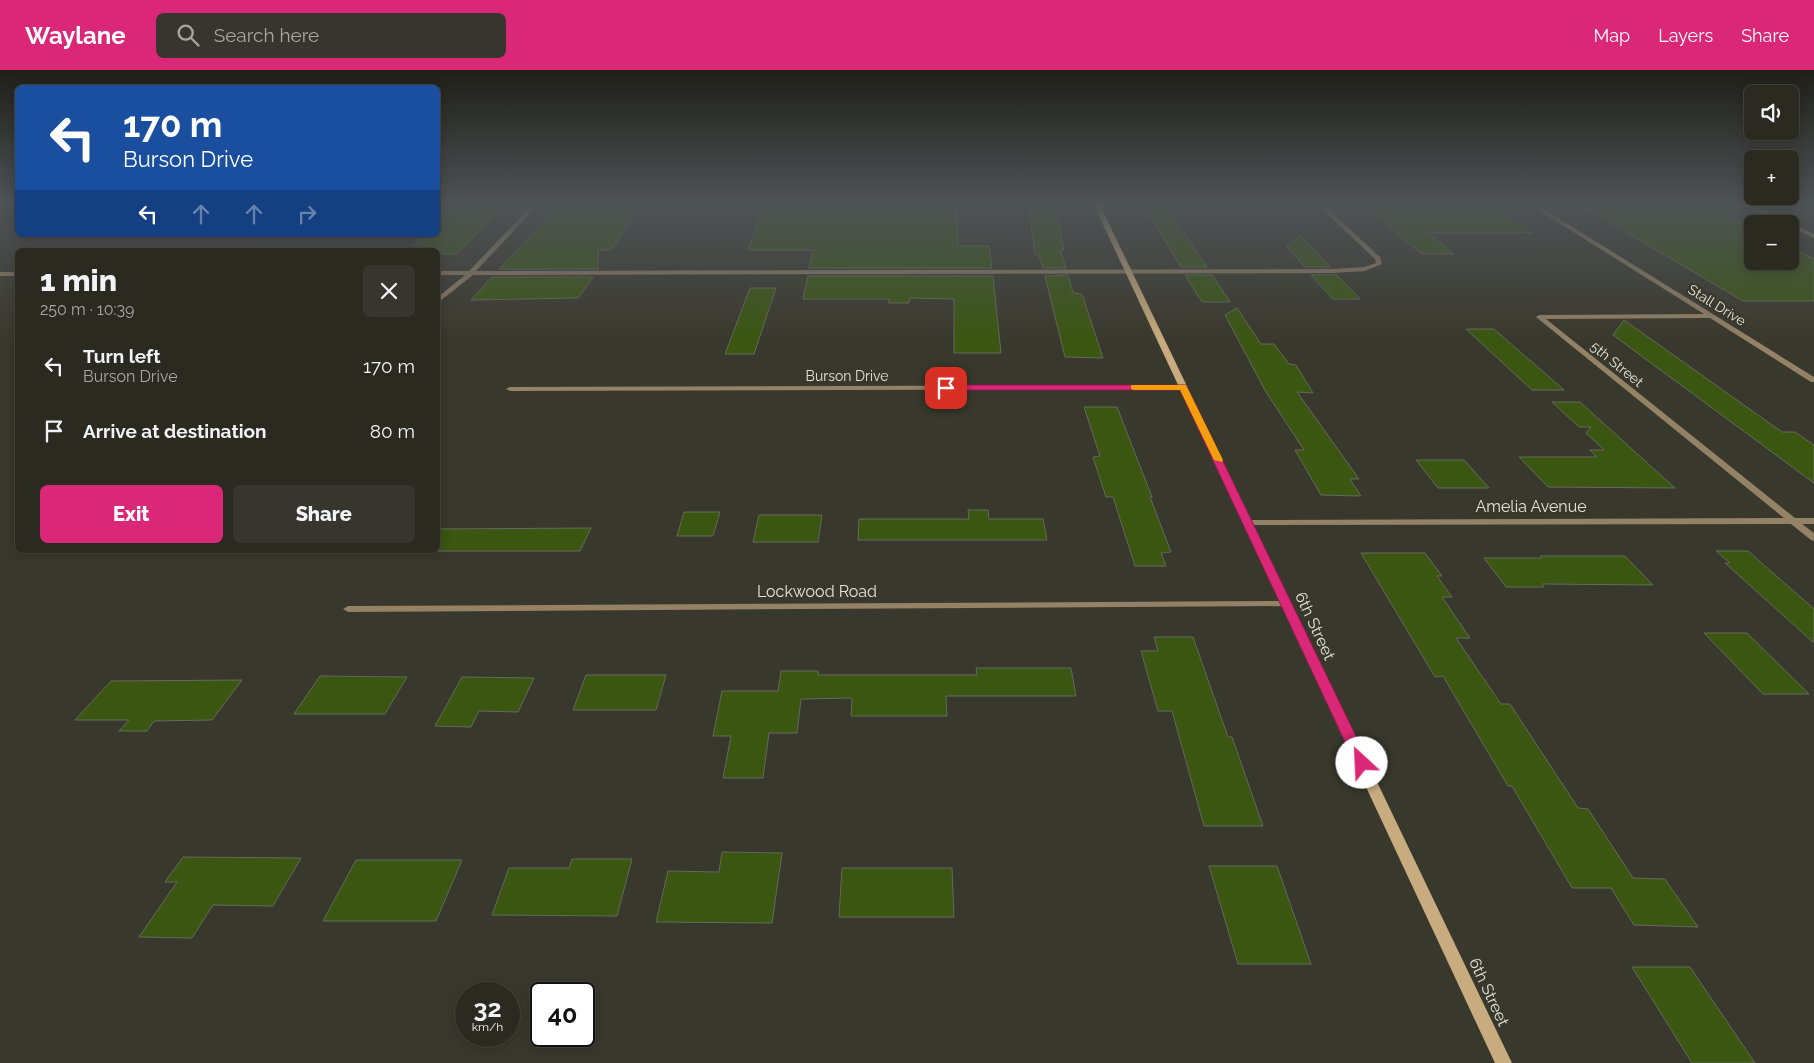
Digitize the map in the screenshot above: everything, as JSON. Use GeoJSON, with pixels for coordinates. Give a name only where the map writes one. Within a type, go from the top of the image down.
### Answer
{"type":"FeatureCollection","features":[{"type":"Feature","properties":{"kind":"street"},"geometry":{"type":"LineString","coordinates":[[440,298],[471,273],[493,249]]}},
{"type":"Feature","properties":{"kind":"street","name":"6th Street"},"geometry":{"type":"LineString","coordinates":[[1118,249],[1504,1063]]}},
{"type":"Feature","properties":{"kind":"street"},"geometry":{"type":"LineString","coordinates":[[440,273],[1333,271],[1356,270],[1374,267],[1379,264],[1378,258],[1369,249]]}},
{"type":"Feature","properties":{"kind":"street","name":"Stall Drive"},"geometry":{"type":"LineString","coordinates":[[1604,249],[1814,380]]}},
{"type":"Feature","properties":{"kind":"street"},"geometry":{"type":"LineString","coordinates":[[0,274],[15,274]]}},
{"type":"Feature","properties":{"kind":"street","name":"5th Street"},"geometry":{"type":"LineString","coordinates":[[1711,316],[1539,317],[1814,538]]}},
{"type":"Feature","properties":{"kind":"street","name":"Burson Drive"},"geometry":{"type":"LineString","coordinates":[[510,389],[1183,387]]}},
{"type":"Feature","properties":{"kind":"street","name":"Amelia Avenue"},"geometry":{"type":"LineString","coordinates":[[1248,523],[1814,521]]}},
{"type":"Feature","properties":{"kind":"street","name":"Lockwood Road"},"geometry":{"type":"LineString","coordinates":[[348,609],[1287,604]]}},
{"type":"Feature","properties":{"kind":"building"},"geometry":{"type":"Polygon","coordinates":[[[440,249],[462,249],[457,254],[440,254],[440,249]]]}},
{"type":"Feature","properties":{"kind":"building"},"geometry":{"type":"Polygon","coordinates":[[[518,249],[611,249],[598,250],[598,269],[499,269],[518,249]]]}},
{"type":"Feature","properties":{"kind":"building"},"geometry":{"type":"Polygon","coordinates":[[[989,249],[992,268],[809,268],[813,250],[748,250],[989,249]]]}},
{"type":"Feature","properties":{"kind":"building"},"geometry":{"type":"Polygon","coordinates":[[[1034,249],[1064,249],[1060,250],[1066,268],[1043,268],[1039,255],[1035,254],[1034,249]]]}},
{"type":"Feature","properties":{"kind":"building"},"geometry":{"type":"Polygon","coordinates":[[[1170,249],[1195,249],[1207,267],[1181,267],[1170,249]]]}},
{"type":"Feature","properties":{"kind":"building"},"geometry":{"type":"Polygon","coordinates":[[[1289,249],[1313,249],[1330,267],[1305,267],[1289,249]]]}},
{"type":"Feature","properties":{"kind":"building"},"geometry":{"type":"Polygon","coordinates":[[[1416,249],[1448,249],[1454,254],[1422,254],[1416,249]]]}},
{"type":"Feature","properties":{"kind":"building"},"geometry":{"type":"Polygon","coordinates":[[[1655,249],[1744,249],[1744,270],[1799,270],[1799,251],[1814,259],[1814,301],[1743,301],[1655,249]]]}},
{"type":"Feature","properties":{"kind":"building"},"geometry":{"type":"Polygon","coordinates":[[[1068,275],[1073,293],[1082,294],[1103,358],[1065,357],[1045,276],[1068,275]]]}},
{"type":"Feature","properties":{"kind":"building"},"geometry":{"type":"Polygon","coordinates":[[[1185,275],[1212,275],[1230,302],[1202,302],[1185,275]]]}},
{"type":"Feature","properties":{"kind":"building"},"geometry":{"type":"Polygon","coordinates":[[[1311,275],[1337,275],[1360,299],[1333,299],[1311,275]]]}},
{"type":"Feature","properties":{"kind":"building"},"geometry":{"type":"Polygon","coordinates":[[[808,276],[993,276],[1001,353],[954,353],[954,299],[910,298],[909,303],[889,303],[889,299],[803,299],[808,276]]]}},
{"type":"Feature","properties":{"kind":"building"},"geometry":{"type":"Polygon","coordinates":[[[492,277],[593,277],[578,298],[471,300],[492,277]]]}},
{"type":"Feature","properties":{"kind":"building"},"geometry":{"type":"Polygon","coordinates":[[[750,288],[776,288],[754,354],[725,354],[750,288]]]}},
{"type":"Feature","properties":{"kind":"building"},"geometry":{"type":"Polygon","coordinates":[[[1237,308],[1261,344],[1274,344],[1289,364],[1296,365],[1313,393],[1297,392],[1359,479],[1350,479],[1361,496],[1321,495],[1295,450],[1304,450],[1266,392],[1225,315],[1237,308]]]}},
{"type":"Feature","properties":{"kind":"building"},"geometry":{"type":"Polygon","coordinates":[[[1624,320],[1782,432],[1795,432],[1814,445],[1814,483],[1613,335],[1624,320]]]}},
{"type":"Feature","properties":{"kind":"building"},"geometry":{"type":"Polygon","coordinates":[[[1466,329],[1494,329],[1564,390],[1532,390],[1466,329]]]}},
{"type":"Feature","properties":{"kind":"building"},"geometry":{"type":"Polygon","coordinates":[[[1552,402],[1580,402],[1675,488],[1548,487],[1519,457],[1597,457],[1590,450],[1604,450],[1586,433],[1591,427],[1579,427],[1552,402]]]}},
{"type":"Feature","properties":{"kind":"building"},"geometry":{"type":"Polygon","coordinates":[[[1084,407],[1117,407],[1171,552],[1161,553],[1166,566],[1135,566],[1113,497],[1106,497],[1093,457],[1100,456],[1084,407]]]}},
{"type":"Feature","properties":{"kind":"building"},"geometry":{"type":"Polygon","coordinates":[[[1416,460],[1464,460],[1489,488],[1438,488],[1416,460]]]}},
{"type":"Feature","properties":{"kind":"building"},"geometry":{"type":"Polygon","coordinates":[[[968,510],[988,510],[989,519],[1043,519],[1047,540],[858,540],[859,519],[969,519],[968,510]]]}},
{"type":"Feature","properties":{"kind":"building"},"geometry":{"type":"Polygon","coordinates":[[[684,512],[720,512],[713,536],[677,536],[684,512]]]}},
{"type":"Feature","properties":{"kind":"building"},"geometry":{"type":"Polygon","coordinates":[[[759,515],[822,515],[818,542],[753,542],[759,515]]]}},
{"type":"Feature","properties":{"kind":"building"},"geometry":{"type":"Polygon","coordinates":[[[591,528],[580,551],[440,551],[440,529],[591,528]]]}},
{"type":"Feature","properties":{"kind":"building"},"geometry":{"type":"Polygon","coordinates":[[[1716,551],[1748,551],[1814,609],[1814,643],[1725,563],[1730,563],[1716,551]]]}},
{"type":"Feature","properties":{"kind":"building"},"geometry":{"type":"Polygon","coordinates":[[[1361,553],[1425,553],[1442,576],[1437,576],[1452,597],[1442,597],[1470,638],[1456,638],[1501,704],[1510,704],[1578,808],[1588,809],[1633,878],[1665,879],[1698,927],[1634,925],[1611,888],[1572,888],[1512,786],[1508,786],[1443,676],[1435,677],[1361,553]]]}},
{"type":"Feature","properties":{"kind":"building"},"geometry":{"type":"Polygon","coordinates":[[[1540,556],[1625,556],[1653,585],[1542,584],[1544,587],[1506,587],[1484,558],[1542,558],[1540,556]]]}},
{"type":"Feature","properties":{"kind":"building"},"geometry":{"type":"Polygon","coordinates":[[[1704,633],[1747,633],[1809,694],[1763,694],[1704,633]]]}},
{"type":"Feature","properties":{"kind":"building"},"geometry":{"type":"Polygon","coordinates":[[[1154,637],[1193,637],[1228,737],[1232,737],[1263,826],[1204,826],[1172,711],[1158,711],[1141,651],[1158,651],[1154,637]]]}},
{"type":"Feature","properties":{"kind":"building"},"geometry":{"type":"Polygon","coordinates":[[[976,668],[1071,668],[1076,696],[946,696],[947,716],[851,716],[852,698],[801,699],[797,733],[769,733],[763,778],[723,778],[731,736],[713,736],[722,691],[778,691],[781,671],[818,671],[818,675],[977,675],[976,668]]]}},
{"type":"Feature","properties":{"kind":"building"},"geometry":{"type":"Polygon","coordinates":[[[586,675],[666,675],[656,710],[573,710],[586,675]]]}},
{"type":"Feature","properties":{"kind":"building"},"geometry":{"type":"Polygon","coordinates":[[[320,676],[407,677],[385,714],[294,714],[320,676]]]}},
{"type":"Feature","properties":{"kind":"building"},"geometry":{"type":"Polygon","coordinates":[[[462,677],[534,678],[518,712],[479,711],[471,727],[435,726],[462,677]]]}},
{"type":"Feature","properties":{"kind":"building"},"geometry":{"type":"Polygon","coordinates":[[[242,680],[212,720],[154,721],[147,731],[119,731],[129,720],[75,720],[111,681],[242,680]]]}},
{"type":"Feature","properties":{"kind":"building"},"geometry":{"type":"Polygon","coordinates":[[[722,852],[782,853],[772,923],[656,922],[668,871],[719,872],[722,852]]]}},
{"type":"Feature","properties":{"kind":"building"},"geometry":{"type":"Polygon","coordinates":[[[183,857],[301,858],[273,906],[213,905],[192,938],[139,937],[177,882],[165,882],[183,857]]]}},
{"type":"Feature","properties":{"kind":"building"},"geometry":{"type":"Polygon","coordinates":[[[572,859],[632,859],[617,916],[492,915],[509,868],[569,868],[572,859]]]}},
{"type":"Feature","properties":{"kind":"building"},"geometry":{"type":"Polygon","coordinates":[[[356,860],[462,860],[436,921],[323,921],[356,860]]]}},
{"type":"Feature","properties":{"kind":"building"},"geometry":{"type":"Polygon","coordinates":[[[1209,866],[1277,866],[1311,964],[1238,964],[1209,866]]]}},
{"type":"Feature","properties":{"kind":"building"},"geometry":{"type":"Polygon","coordinates":[[[842,868],[952,868],[954,917],[839,917],[842,868]]]}},
{"type":"Feature","properties":{"kind":"building"},"geometry":{"type":"Polygon","coordinates":[[[1632,967],[1690,967],[1755,1063],[1692,1063],[1632,967]]]}},
{"type":"Feature","properties":{"kind":"slow traffic"},"geometry":{"type":"LineString","coordinates":[[1134,387],[1183,387],[1218,460]]}},
{"type":"Feature","properties":{"kind":"route"},"geometry":{"type":"LineString","coordinates":[[946,388],[1183,387],[1362,763]]}}]}
